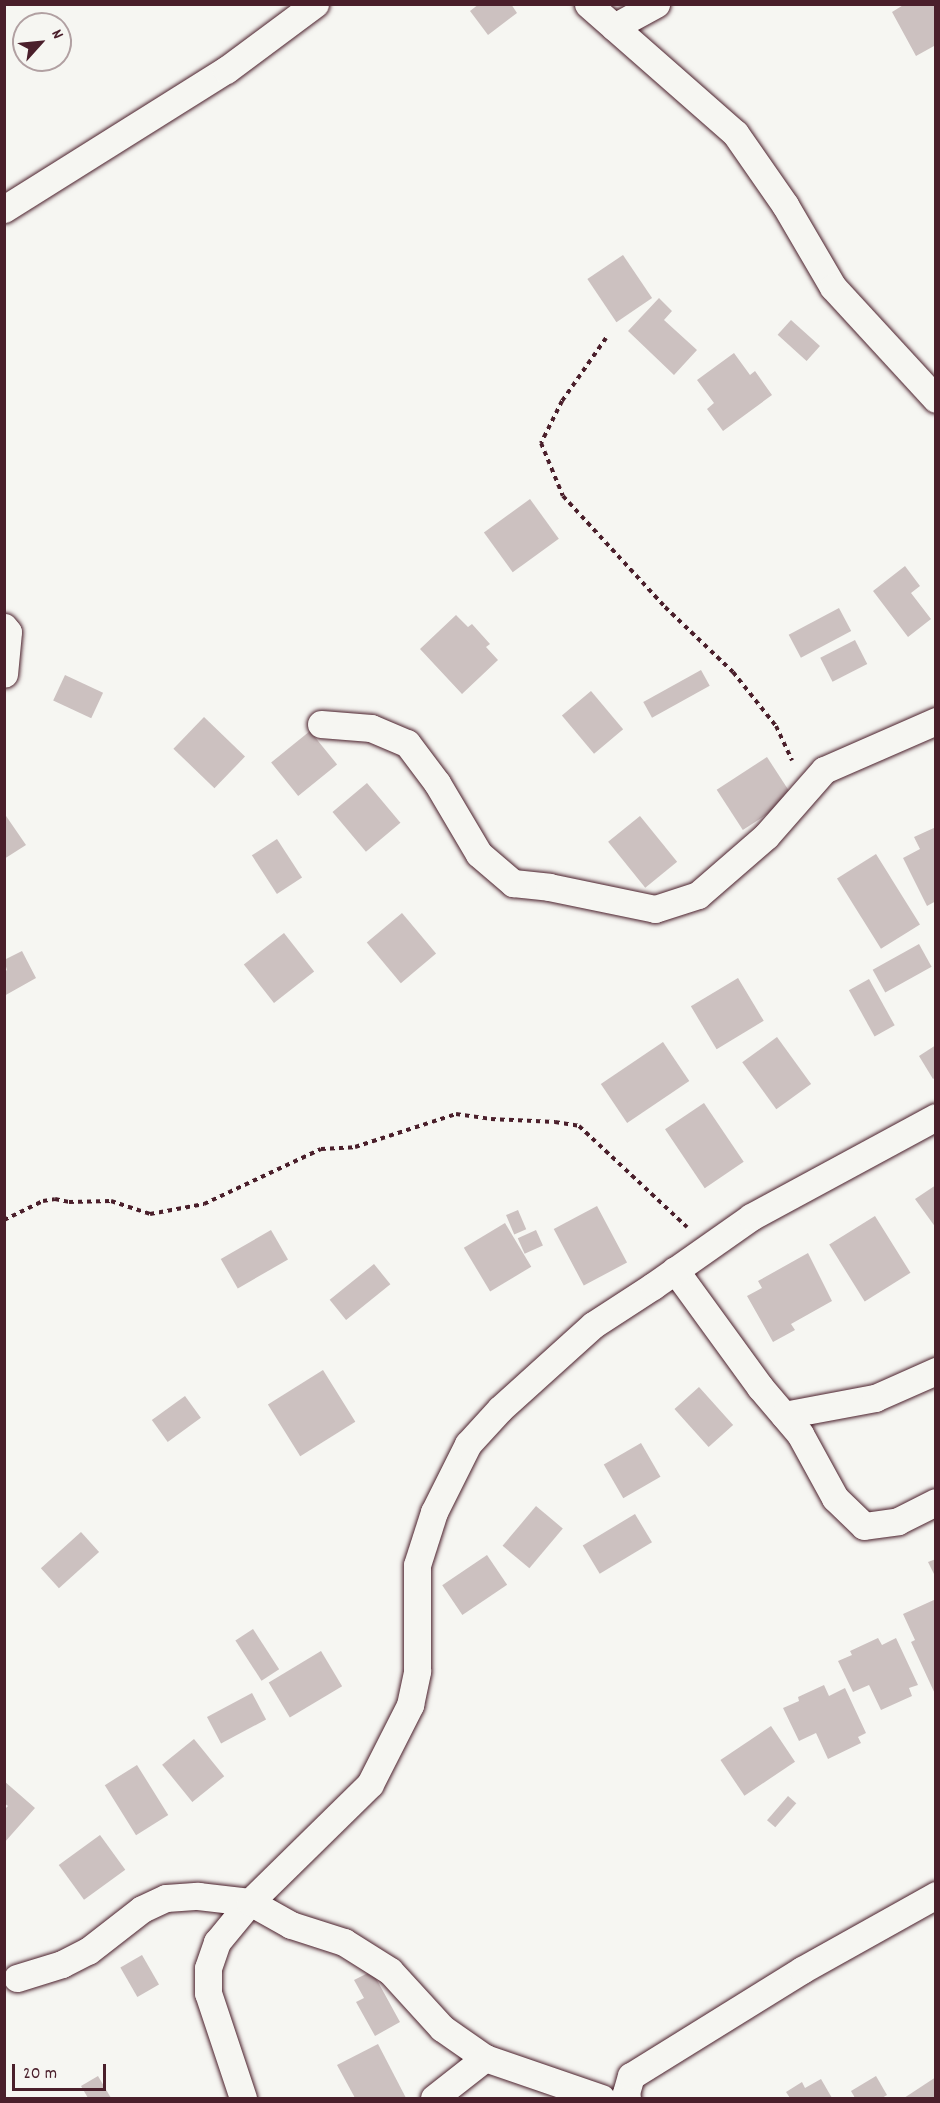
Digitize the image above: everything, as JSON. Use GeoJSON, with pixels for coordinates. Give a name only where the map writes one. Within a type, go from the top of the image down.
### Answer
{"type":"FeatureCollection","features":[{"type":"Feature","properties":{"kind":"street"},"geometry":{"type":"LineString","coordinates":[[4,209],[226,70],[315,4]]}},
{"type":"Feature","properties":{"kind":"street"},"geometry":{"type":"LineString","coordinates":[[588,4],[735,133],[785,206],[833,287],[936,399]]}},
{"type":"Feature","properties":{"kind":"street"},"geometry":{"type":"LineString","coordinates":[[614,27],[656,4]]}},
{"type":"Feature","properties":{"kind":"street"},"geometry":{"type":"LineString","coordinates":[[4,627],[8,632],[4,674]]}},
{"type":"Feature","properties":{"kind":"street"},"geometry":{"type":"LineString","coordinates":[[321,724],[371,728],[407,743],[437,783],[479,854],[513,883],[549,887],[655,909],[698,894],[766,836],[807,793],[824,770],[936,721]]}},
{"type":"Feature","properties":{"kind":"street"},"geometry":{"type":"LineString","coordinates":[[243,2098],[208,1993],[208,1968],[217,1942],[250,1902],[370,1784],[410,1705],[417,1671],[417,1564],[434,1512],[468,1444],[500,1409],[593,1325],[751,1217],[936,1117]]}},
{"type":"Feature","properties":{"kind":"street"},"geometry":{"type":"LineString","coordinates":[[675,1270],[800,1434],[835,1498],[864,1526],[898,1521],[936,1502]]}},
{"type":"Feature","properties":{"kind":"street"},"geometry":{"type":"LineString","coordinates":[[784,1415],[875,1398],[936,1371]]}},
{"type":"Feature","properties":{"kind":"street"},"geometry":{"type":"LineString","coordinates":[[627,2098],[626,2092],[631,2076],[802,1970],[936,1895]]}},
{"type":"Feature","properties":{"kind":"street"},"geometry":{"type":"LineString","coordinates":[[17,1978],[62,1964],[88,1951],[142,1909],[166,1898],[198,1896],[250,1902],[291,1925],[344,1942],[390,1971],[442,2028],[485,2058],[601,2098]]}},
{"type":"Feature","properties":{"kind":"street"},"geometry":{"type":"LineString","coordinates":[[434,2098],[485,2058]]}},
{"type":"Feature","properties":{"kind":"path"},"geometry":{"type":"LineString","coordinates":[[606,339],[562,400],[541,443],[563,496],[665,607],[733,672],[776,726],[807,793]]}},
{"type":"Feature","properties":{"kind":"path"},"geometry":{"type":"LineString","coordinates":[[4,1220],[43,1201],[55,1199],[69,1202],[111,1200],[150,1214],[193,1206],[256,1181],[321,1149],[355,1148],[456,1114],[579,1126],[674,1217],[712,1245]]}},
{"type":"Feature","properties":{"kind":"building"},"geometry":{"type":"Polygon","coordinates":[[[479,4],[511,4],[517,13],[488,35],[470,11],[479,4]]]}},
{"type":"Feature","properties":{"kind":"building"},"geometry":{"type":"Polygon","coordinates":[[[905,4],[936,4],[936,49],[934,46],[916,56],[892,12],[905,4]]]}},
{"type":"Feature","properties":{"kind":"building"},"geometry":{"type":"Polygon","coordinates":[[[623,255],[652,298],[616,322],[587,279],[623,255]]]}},
{"type":"Feature","properties":{"kind":"building"},"geometry":{"type":"Polygon","coordinates":[[[659,298],[672,311],[664,320],[697,350],[674,375],[628,331],[659,298]]]}},
{"type":"Feature","properties":{"kind":"building"},"geometry":{"type":"Polygon","coordinates":[[[791,320],[820,346],[807,361],[778,335],[791,320]]]}},
{"type":"Feature","properties":{"kind":"building"},"geometry":{"type":"Polygon","coordinates":[[[734,353],[750,375],[755,371],[772,395],[723,431],[707,409],[714,403],[697,380],[734,353]]]}},
{"type":"Feature","properties":{"kind":"building"},"geometry":{"type":"Polygon","coordinates":[[[530,499],[559,539],[513,572],[484,533],[530,499]]]}},
{"type":"Feature","properties":{"kind":"building"},"geometry":{"type":"Polygon","coordinates":[[[905,566],[920,586],[911,593],[931,619],[908,637],[873,591],[905,566]]]}},
{"type":"Feature","properties":{"kind":"building"},"geometry":{"type":"Polygon","coordinates":[[[839,608],[851,631],[801,658],[789,635],[839,608]]]}},
{"type":"Feature","properties":{"kind":"building"},"geometry":{"type":"Polygon","coordinates":[[[456,615],[468,627],[472,624],[490,644],[486,647],[498,660],[462,694],[420,649],[456,615]]]}},
{"type":"Feature","properties":{"kind":"building"},"geometry":{"type":"Polygon","coordinates":[[[855,640],[867,664],[833,682],[820,658],[855,640]]]}},
{"type":"Feature","properties":{"kind":"building"},"geometry":{"type":"Polygon","coordinates":[[[701,670],[710,686],[652,718],[643,702],[701,670]]]}},
{"type":"Feature","properties":{"kind":"building"},"geometry":{"type":"Polygon","coordinates":[[[65,675],[103,693],[91,718],[53,700],[65,675]]]}},
{"type":"Feature","properties":{"kind":"building"},"geometry":{"type":"Polygon","coordinates":[[[591,691],[623,729],[594,754],[562,715],[591,691]]]}},
{"type":"Feature","properties":{"kind":"building"},"geometry":{"type":"Polygon","coordinates":[[[204,717],[245,757],[214,788],[173,749],[204,717]]]}},
{"type":"Feature","properties":{"kind":"building"},"geometry":{"type":"Polygon","coordinates":[[[310,731],[337,764],[298,796],[271,762],[310,731]]]}},
{"type":"Feature","properties":{"kind":"building"},"geometry":{"type":"Polygon","coordinates":[[[767,757],[793,797],[743,830],[717,790],[767,757]]]}},
{"type":"Feature","properties":{"kind":"building"},"geometry":{"type":"Polygon","coordinates":[[[367,783],[400,823],[366,852],[333,812],[367,783]]]}},
{"type":"Feature","properties":{"kind":"building"},"geometry":{"type":"Polygon","coordinates":[[[4,813],[26,845],[4,859],[4,813]]]}},
{"type":"Feature","properties":{"kind":"building"},"geometry":{"type":"Polygon","coordinates":[[[640,816],[677,862],[645,888],[608,842],[640,816]]]}},
{"type":"Feature","properties":{"kind":"building"},"geometry":{"type":"Polygon","coordinates":[[[936,827],[936,901],[927,906],[903,858],[920,849],[914,837],[936,827]]]}},
{"type":"Feature","properties":{"kind":"building"},"geometry":{"type":"Polygon","coordinates":[[[277,839],[302,878],[277,894],[252,855],[277,839]]]}},
{"type":"Feature","properties":{"kind":"building"},"geometry":{"type":"Polygon","coordinates":[[[876,854],[920,924],[881,949],[837,878],[876,854]]]}},
{"type":"Feature","properties":{"kind":"building"},"geometry":{"type":"Polygon","coordinates":[[[402,913],[436,954],[401,983],[367,943],[402,913]]]}},
{"type":"Feature","properties":{"kind":"building"},"geometry":{"type":"Polygon","coordinates":[[[284,933],[314,972],[274,1003],[244,964],[284,933]]]}},
{"type":"Feature","properties":{"kind":"building"},"geometry":{"type":"Polygon","coordinates":[[[919,944],[932,967],[885,992],[873,970],[919,944]]]}},
{"type":"Feature","properties":{"kind":"building"},"geometry":{"type":"Polygon","coordinates":[[[22,951],[36,978],[4,996],[4,972],[7,970],[4,960],[22,951]]]}},
{"type":"Feature","properties":{"kind":"building"},"geometry":{"type":"Polygon","coordinates":[[[738,978],[764,1021],[717,1049],[691,1006],[738,978]]]}},
{"type":"Feature","properties":{"kind":"building"},"geometry":{"type":"Polygon","coordinates":[[[869,979],[895,1025],[875,1037],[849,990],[869,979]]]}},
{"type":"Feature","properties":{"kind":"building"},"geometry":{"type":"Polygon","coordinates":[[[777,1037],[811,1084],[776,1109],[742,1062],[777,1037]]]}},
{"type":"Feature","properties":{"kind":"building"},"geometry":{"type":"Polygon","coordinates":[[[663,1042],[689,1081],[627,1123],[601,1084],[663,1042]]]}},
{"type":"Feature","properties":{"kind":"building"},"geometry":{"type":"Polygon","coordinates":[[[936,1045],[936,1077],[933,1079],[919,1056],[936,1045]]]}},
{"type":"Feature","properties":{"kind":"building"},"geometry":{"type":"Polygon","coordinates":[[[704,1103],[744,1162],[705,1188],[665,1129],[704,1103]]]}},
{"type":"Feature","properties":{"kind":"building"},"geometry":{"type":"Polygon","coordinates":[[[936,1185],[936,1228],[915,1199],[936,1185]]]}},
{"type":"Feature","properties":{"kind":"building"},"geometry":{"type":"Polygon","coordinates":[[[597,1206],[627,1263],[584,1286],[554,1229],[597,1206]]]}},
{"type":"Feature","properties":{"kind":"building"},"geometry":{"type":"Polygon","coordinates":[[[518,1210],[526,1229],[514,1234],[506,1215],[518,1210]]]}},
{"type":"Feature","properties":{"kind":"building"},"geometry":{"type":"Polygon","coordinates":[[[875,1216],[911,1273],[865,1301],[829,1245],[875,1216]]]}},
{"type":"Feature","properties":{"kind":"building"},"geometry":{"type":"Polygon","coordinates":[[[505,1223],[531,1267],[490,1291],[464,1248],[505,1223]]]}},
{"type":"Feature","properties":{"kind":"building"},"geometry":{"type":"Polygon","coordinates":[[[271,1230],[288,1259],[238,1288],[221,1259],[271,1230]]]}},
{"type":"Feature","properties":{"kind":"building"},"geometry":{"type":"Polygon","coordinates":[[[536,1230],[543,1246],[525,1254],[518,1238],[536,1230]]]}},
{"type":"Feature","properties":{"kind":"building"},"geometry":{"type":"Polygon","coordinates":[[[808,1253],[832,1301],[791,1324],[795,1330],[773,1342],[747,1296],[762,1288],[758,1281],[808,1253]]]}},
{"type":"Feature","properties":{"kind":"building"},"geometry":{"type":"Polygon","coordinates":[[[374,1264],[390,1284],[346,1320],[330,1300],[374,1264]]]}},
{"type":"Feature","properties":{"kind":"building"},"geometry":{"type":"Polygon","coordinates":[[[323,1370],[355,1422],[300,1456],[268,1404],[323,1370]]]}},
{"type":"Feature","properties":{"kind":"building"},"geometry":{"type":"Polygon","coordinates":[[[699,1387],[733,1425],[709,1447],[674,1409],[699,1387]]]}},
{"type":"Feature","properties":{"kind":"building"},"geometry":{"type":"Polygon","coordinates":[[[185,1396],[201,1418],[168,1442],[152,1420],[185,1396]]]}},
{"type":"Feature","properties":{"kind":"building"},"geometry":{"type":"Polygon","coordinates":[[[641,1443],[660,1477],[623,1498],[604,1464],[641,1443]]]}},
{"type":"Feature","properties":{"kind":"building"},"geometry":{"type":"Polygon","coordinates":[[[536,1506],[563,1528],[529,1568],[503,1546],[536,1506]]]}},
{"type":"Feature","properties":{"kind":"building"},"geometry":{"type":"Polygon","coordinates":[[[635,1514],[652,1542],[600,1574],[583,1545],[635,1514]]]}},
{"type":"Feature","properties":{"kind":"building"},"geometry":{"type":"Polygon","coordinates":[[[81,1532],[99,1552],[59,1588],[41,1568],[81,1532]]]}},
{"type":"Feature","properties":{"kind":"building"},"geometry":{"type":"Polygon","coordinates":[[[487,1555],[507,1585],[462,1615],[442,1585],[487,1555]]]}},
{"type":"Feature","properties":{"kind":"building"},"geometry":{"type":"Polygon","coordinates":[[[936,1559],[936,1578],[928,1562],[936,1559]]]}},
{"type":"Feature","properties":{"kind":"building"},"geometry":{"type":"Polygon","coordinates":[[[936,1599],[936,1696],[911,1642],[915,1640],[903,1614],[936,1599]]]}},
{"type":"Feature","properties":{"kind":"building"},"geometry":{"type":"Polygon","coordinates":[[[253,1629],[279,1669],[262,1681],[235,1640],[253,1629]]]}},
{"type":"Feature","properties":{"kind":"building"},"geometry":{"type":"Polygon","coordinates":[[[878,1638],[882,1645],[896,1638],[918,1685],[909,1688],[912,1696],[881,1710],[869,1685],[853,1692],[838,1661],[852,1655],[850,1651],[878,1638]]]}},
{"type":"Feature","properties":{"kind":"building"},"geometry":{"type":"Polygon","coordinates":[[[321,1651],[342,1686],[290,1718],[269,1682],[321,1651]]]}},
{"type":"Feature","properties":{"kind":"building"},"geometry":{"type":"Polygon","coordinates":[[[824,1685],[829,1696],[845,1688],[866,1733],[858,1737],[861,1743],[828,1759],[816,1733],[799,1741],[783,1708],[799,1701],[798,1697],[824,1685]]]}},
{"type":"Feature","properties":{"kind":"building"},"geometry":{"type":"Polygon","coordinates":[[[252,1693],[266,1719],[221,1743],[207,1717],[252,1693]]]}},
{"type":"Feature","properties":{"kind":"building"},"geometry":{"type":"Polygon","coordinates":[[[771,1726],[795,1762],[744,1796],[720,1760],[771,1726]]]}},
{"type":"Feature","properties":{"kind":"building"},"geometry":{"type":"Polygon","coordinates":[[[194,1739],[224,1776],[192,1802],[162,1765],[194,1739]]]}},
{"type":"Feature","properties":{"kind":"building"},"geometry":{"type":"Polygon","coordinates":[[[137,1765],[168,1815],[136,1835],[105,1785],[137,1765]]]}},
{"type":"Feature","properties":{"kind":"building"},"geometry":{"type":"Polygon","coordinates":[[[4,1781],[35,1808],[4,1843],[4,1810],[8,1806],[4,1803],[4,1781]]]}},
{"type":"Feature","properties":{"kind":"building"},"geometry":{"type":"Polygon","coordinates":[[[788,1796],[796,1803],[775,1827],[767,1820],[788,1796]]]}},
{"type":"Feature","properties":{"kind":"building"},"geometry":{"type":"Polygon","coordinates":[[[100,1835],[125,1870],[84,1900],[59,1865],[100,1835]]]}},
{"type":"Feature","properties":{"kind":"building"},"geometry":{"type":"Polygon","coordinates":[[[142,1955],[159,1984],[137,1997],[120,1968],[142,1955]]]}},
{"type":"Feature","properties":{"kind":"building"},"geometry":{"type":"Polygon","coordinates":[[[372,1971],[400,2022],[375,2036],[356,2002],[364,1998],[354,1980],[372,1971]]]}},
{"type":"Feature","properties":{"kind":"building"},"geometry":{"type":"Polygon","coordinates":[[[378,2044],[406,2098],[355,2098],[337,2065],[378,2044]]]}},
{"type":"Feature","properties":{"kind":"building"},"geometry":{"type":"Polygon","coordinates":[[[98,2076],[111,2098],[88,2098],[81,2086],[98,2076]]]}},
{"type":"Feature","properties":{"kind":"building"},"geometry":{"type":"Polygon","coordinates":[[[876,2076],[887,2095],[882,2098],[855,2098],[851,2091],[876,2076]]]}},
{"type":"Feature","properties":{"kind":"building"},"geometry":{"type":"Polygon","coordinates":[[[936,2077],[936,2098],[904,2098],[936,2077]]]}},
{"type":"Feature","properties":{"kind":"building"},"geometry":{"type":"Polygon","coordinates":[[[821,2079],[832,2098],[790,2098],[786,2092],[802,2082],[805,2088],[821,2079]]]}}]}
